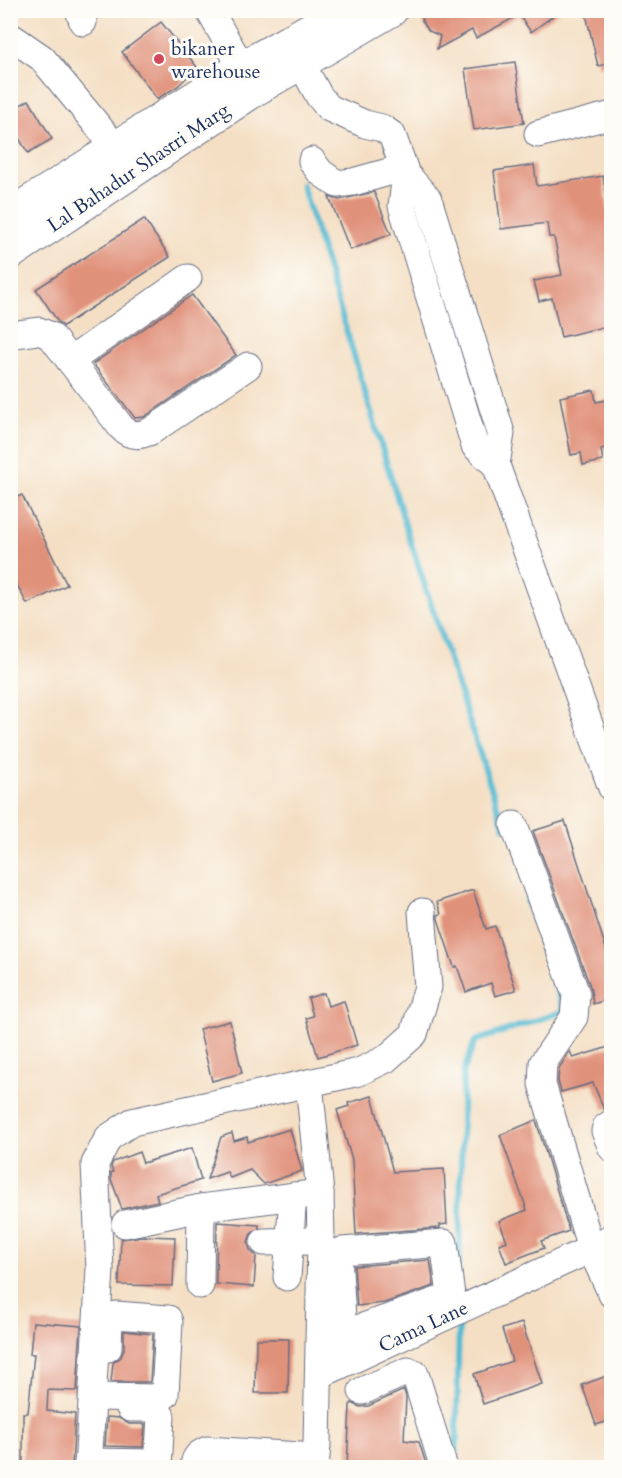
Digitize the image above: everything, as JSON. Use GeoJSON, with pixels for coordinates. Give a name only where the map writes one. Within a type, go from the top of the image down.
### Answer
{"type":"FeatureCollection","features":[{"type":"Feature","properties":{"kind":"main road","name":"Lal Bahadur Shastri Marg"},"geometry":{"type":"LineString","coordinates":[[295,52],[345,10]]}},
{"type":"Feature","properties":{"kind":"main road","name":"Lal Bahadur Shastri Marg"},"geometry":{"type":"LineString","coordinates":[[10,215],[116,148],[295,52],[391,10]]}},
{"type":"Feature","properties":{"kind":"main road","name":"Lal Bahadur Shastri Marg"},"geometry":{"type":"LineString","coordinates":[[10,253],[248,79]]}},
{"type":"Feature","properties":{"kind":"street"},"geometry":{"type":"LineString","coordinates":[[209,10],[248,79]]}},
{"type":"Feature","properties":{"kind":"street"},"geometry":{"type":"LineString","coordinates":[[10,36],[42,58],[116,148]]}},
{"type":"Feature","properties":{"kind":"street"},"geometry":{"type":"LineString","coordinates":[[295,52],[319,96],[329,108],[364,124],[382,128],[392,135],[405,171],[428,200],[501,433],[496,465]]}},
{"type":"Feature","properties":{"kind":"street"},"geometry":{"type":"LineString","coordinates":[[538,134],[612,115]]}},
{"type":"Feature","properties":{"kind":"street"},"geometry":{"type":"LineString","coordinates":[[312,161],[320,172],[337,184],[405,171]]}},
{"type":"Feature","properties":{"kind":"street"},"geometry":{"type":"LineString","coordinates":[[405,171],[402,206],[475,446],[496,465],[612,788]]}},
{"type":"Feature","properties":{"kind":"street"},"geometry":{"type":"LineString","coordinates":[[408,226],[434,218]]}},
{"type":"Feature","properties":{"kind":"street"},"geometry":{"type":"LineString","coordinates":[[70,361],[188,278]]}},
{"type":"Feature","properties":{"kind":"street"},"geometry":{"type":"LineString","coordinates":[[432,304],[459,297]]}},
{"type":"Feature","properties":{"kind":"street"},"geometry":{"type":"LineString","coordinates":[[10,335],[39,331],[51,336],[126,433],[138,435],[151,431],[248,366]]}},
{"type":"Feature","properties":{"kind":"street"},"geometry":{"type":"LineString","coordinates":[[514,825],[576,994],[574,1017],[543,1063],[542,1084],[601,1243],[612,1294]]}},
{"type":"Feature","properties":{"kind":"street"},"geometry":{"type":"LineString","coordinates":[[93,1465],[100,1398],[100,1269],[95,1164],[108,1138],[132,1122],[359,1072],[386,1059],[414,1034],[428,987],[422,912]]}},
{"type":"Feature","properties":{"kind":"street"},"geometry":{"type":"LineString","coordinates":[[194,1467],[194,1461],[199,1453],[207,1450],[304,1462],[319,1375],[321,1240],[320,1193],[309,1083]]}},
{"type":"Feature","properties":{"kind":"street"},"geometry":{"type":"LineString","coordinates":[[612,1123],[606,1127],[605,1131],[612,1148]]}},
{"type":"Feature","properties":{"kind":"street"},"geometry":{"type":"LineString","coordinates":[[125,1224],[201,1208],[320,1193]]}},
{"type":"Feature","properties":{"kind":"street"},"geometry":{"type":"LineString","coordinates":[[288,1277],[277,1242],[293,1196]]}},
{"type":"Feature","properties":{"kind":"street"},"geometry":{"type":"LineString","coordinates":[[200,1285],[201,1208]]}},
{"type":"Feature","properties":{"kind":"street"},"geometry":{"type":"LineString","coordinates":[[277,1242],[321,1240]]}},
{"type":"Feature","properties":{"kind":"street"},"geometry":{"type":"LineString","coordinates":[[319,1375],[343,1334],[337,1257],[340,1252],[444,1243],[451,1295],[449,1297],[343,1334]]}},
{"type":"Feature","properties":{"kind":"street","name":"Cama Lane"},"geometry":{"type":"LineString","coordinates":[[319,1375],[601,1243]]}},
{"type":"Feature","properties":{"kind":"street"},"geometry":{"type":"LineString","coordinates":[[376,1348],[371,1388],[408,1371],[415,1374],[444,1467]]}},
{"type":"Feature","properties":{"kind":"street"},"geometry":{"type":"LineString","coordinates":[[156,1408],[161,1416],[158,1465],[93,1465],[100,1416],[103,1410],[156,1408]]}},
{"type":"Feature","properties":{"kind":"building"},"geometry":{"type":"Polygon","coordinates":[[[423,10],[561,10],[531,32],[519,15],[476,38],[472,30],[437,49],[440,36],[429,31],[422,21],[423,10]]]}},
{"type":"Feature","properties":{"kind":"building"},"geometry":{"type":"Polygon","coordinates":[[[585,10],[612,10],[612,63],[598,66],[585,10]]]}},
{"type":"Feature","properties":{"kind":"building","name":"bikaner warehouse"},"geometry":{"type":"Polygon","coordinates":[[[161,22],[197,67],[178,86],[157,99],[122,52],[161,22]]]}},
{"type":"Feature","properties":{"kind":"building"},"geometry":{"type":"Polygon","coordinates":[[[515,62],[524,123],[474,130],[465,69],[515,62]]]}},
{"type":"Feature","properties":{"kind":"building"},"geometry":{"type":"Polygon","coordinates":[[[29,100],[52,139],[28,153],[10,124],[10,111],[29,100]]]}},
{"type":"Feature","properties":{"kind":"building"},"geometry":{"type":"Polygon","coordinates":[[[534,165],[537,186],[603,176],[612,236],[612,325],[561,337],[552,298],[539,301],[534,281],[562,275],[554,237],[549,237],[547,223],[501,229],[494,171],[534,165]]]}},
{"type":"Feature","properties":{"kind":"building"},"geometry":{"type":"Polygon","coordinates":[[[374,192],[391,234],[350,250],[329,197],[339,200],[374,192]]]}},
{"type":"Feature","properties":{"kind":"building"},"geometry":{"type":"Polygon","coordinates":[[[144,219],[170,257],[63,326],[36,289],[144,219]]]}},
{"type":"Feature","properties":{"kind":"building"},"geometry":{"type":"Polygon","coordinates":[[[192,295],[236,355],[144,417],[135,418],[93,364],[192,295]]]}},
{"type":"Feature","properties":{"kind":"building"},"geometry":{"type":"Polygon","coordinates":[[[594,390],[596,402],[612,399],[612,447],[601,449],[603,461],[583,465],[581,453],[571,455],[560,397],[594,390]]]}},
{"type":"Feature","properties":{"kind":"building"},"geometry":{"type":"Polygon","coordinates":[[[22,495],[67,585],[27,604],[10,571],[10,500],[22,495]]]}},
{"type":"Feature","properties":{"kind":"building"},"geometry":{"type":"Polygon","coordinates":[[[565,821],[612,967],[612,998],[593,1004],[591,989],[533,831],[565,821]]]}},
{"type":"Feature","properties":{"kind":"building"},"geometry":{"type":"Polygon","coordinates":[[[473,890],[486,929],[495,926],[516,990],[495,996],[491,983],[466,992],[457,966],[454,967],[438,919],[438,915],[441,914],[437,902],[473,890]]]}},
{"type":"Feature","properties":{"kind":"building"},"geometry":{"type":"Polygon","coordinates":[[[324,993],[328,1006],[344,1001],[357,1045],[318,1057],[306,1018],[313,1016],[308,998],[324,993]]]}},
{"type":"Feature","properties":{"kind":"building"},"geometry":{"type":"Polygon","coordinates":[[[230,1021],[242,1073],[212,1081],[199,1029],[230,1021]]]}},
{"type":"Feature","properties":{"kind":"building"},"geometry":{"type":"Polygon","coordinates":[[[612,1046],[612,1107],[604,1109],[593,1083],[561,1092],[558,1081],[559,1068],[570,1051],[573,1058],[612,1046]]]}},
{"type":"Feature","properties":{"kind":"building"},"geometry":{"type":"Polygon","coordinates":[[[372,1096],[393,1172],[444,1169],[447,1224],[440,1225],[440,1228],[356,1234],[352,1160],[337,1110],[349,1106],[348,1103],[372,1096]]]}},
{"type":"Feature","properties":{"kind":"building"},"geometry":{"type":"Polygon","coordinates":[[[536,1120],[569,1231],[541,1241],[544,1248],[506,1263],[499,1244],[507,1241],[499,1221],[527,1210],[500,1135],[536,1120]]]}},
{"type":"Feature","properties":{"kind":"building"},"geometry":{"type":"Polygon","coordinates":[[[290,1129],[302,1171],[264,1184],[250,1170],[230,1178],[227,1172],[207,1179],[221,1137],[232,1133],[234,1141],[247,1137],[248,1142],[290,1129]]]}},
{"type":"Feature","properties":{"kind":"building"},"geometry":{"type":"Polygon","coordinates":[[[192,1148],[201,1180],[156,1194],[158,1201],[122,1209],[111,1179],[113,1162],[139,1152],[143,1163],[192,1148]]]}},
{"type":"Feature","properties":{"kind":"building"},"geometry":{"type":"Polygon","coordinates":[[[217,1222],[259,1225],[259,1228],[251,1234],[248,1242],[250,1250],[256,1256],[254,1287],[216,1284],[217,1222]]]}},
{"type":"Feature","properties":{"kind":"building"},"geometry":{"type":"Polygon","coordinates":[[[144,1236],[175,1237],[173,1286],[119,1285],[121,1239],[144,1236]]]}},
{"type":"Feature","properties":{"kind":"building"},"geometry":{"type":"Polygon","coordinates":[[[430,1260],[434,1286],[384,1303],[357,1306],[354,1266],[430,1260]]]}},
{"type":"Feature","properties":{"kind":"building"},"geometry":{"type":"Polygon","coordinates":[[[33,1322],[81,1326],[77,1391],[48,1390],[47,1411],[75,1414],[72,1467],[23,1467],[23,1413],[28,1413],[34,1354],[30,1354],[33,1322]]]}},
{"type":"Feature","properties":{"kind":"building"},"geometry":{"type":"Polygon","coordinates":[[[522,1323],[542,1384],[483,1404],[474,1374],[512,1361],[502,1329],[522,1323]]]}},
{"type":"Feature","properties":{"kind":"building"},"geometry":{"type":"Polygon","coordinates":[[[124,1331],[153,1334],[150,1382],[111,1382],[113,1363],[121,1357],[124,1349],[124,1331]]]}},
{"type":"Feature","properties":{"kind":"building"},"geometry":{"type":"Polygon","coordinates":[[[256,1339],[289,1339],[288,1393],[255,1393],[256,1339]]]}},
{"type":"Feature","properties":{"kind":"building"},"geometry":{"type":"Polygon","coordinates":[[[612,1374],[612,1420],[596,1425],[582,1385],[612,1374]]]}},
{"type":"Feature","properties":{"kind":"building"},"geometry":{"type":"Polygon","coordinates":[[[404,1390],[406,1397],[404,1440],[419,1442],[427,1467],[347,1467],[350,1405],[352,1403],[360,1407],[368,1406],[404,1390]]]}},
{"type":"Feature","properties":{"kind":"building"},"geometry":{"type":"Polygon","coordinates":[[[107,1417],[119,1418],[129,1424],[145,1424],[143,1447],[105,1446],[107,1417]]]}},
{"type":"Feature","properties":{"kind":"waterway"},"geometry":{"type":"LineString","coordinates":[[302,184],[409,537],[504,827]]}},
{"type":"Feature","properties":{"kind":"waterway"},"geometry":{"type":"LineString","coordinates":[[459,1264],[463,1073],[475,1041],[564,1011],[527,900]]}},
{"type":"Feature","properties":{"kind":"waterway"},"geometry":{"type":"LineString","coordinates":[[456,1468],[459,1319]]}},
{"type":"Feature","properties":{"kind":"place","name":"bikaner warehouse"},"geometry":{"type":"Point","coordinates":[159,59]}}]}
